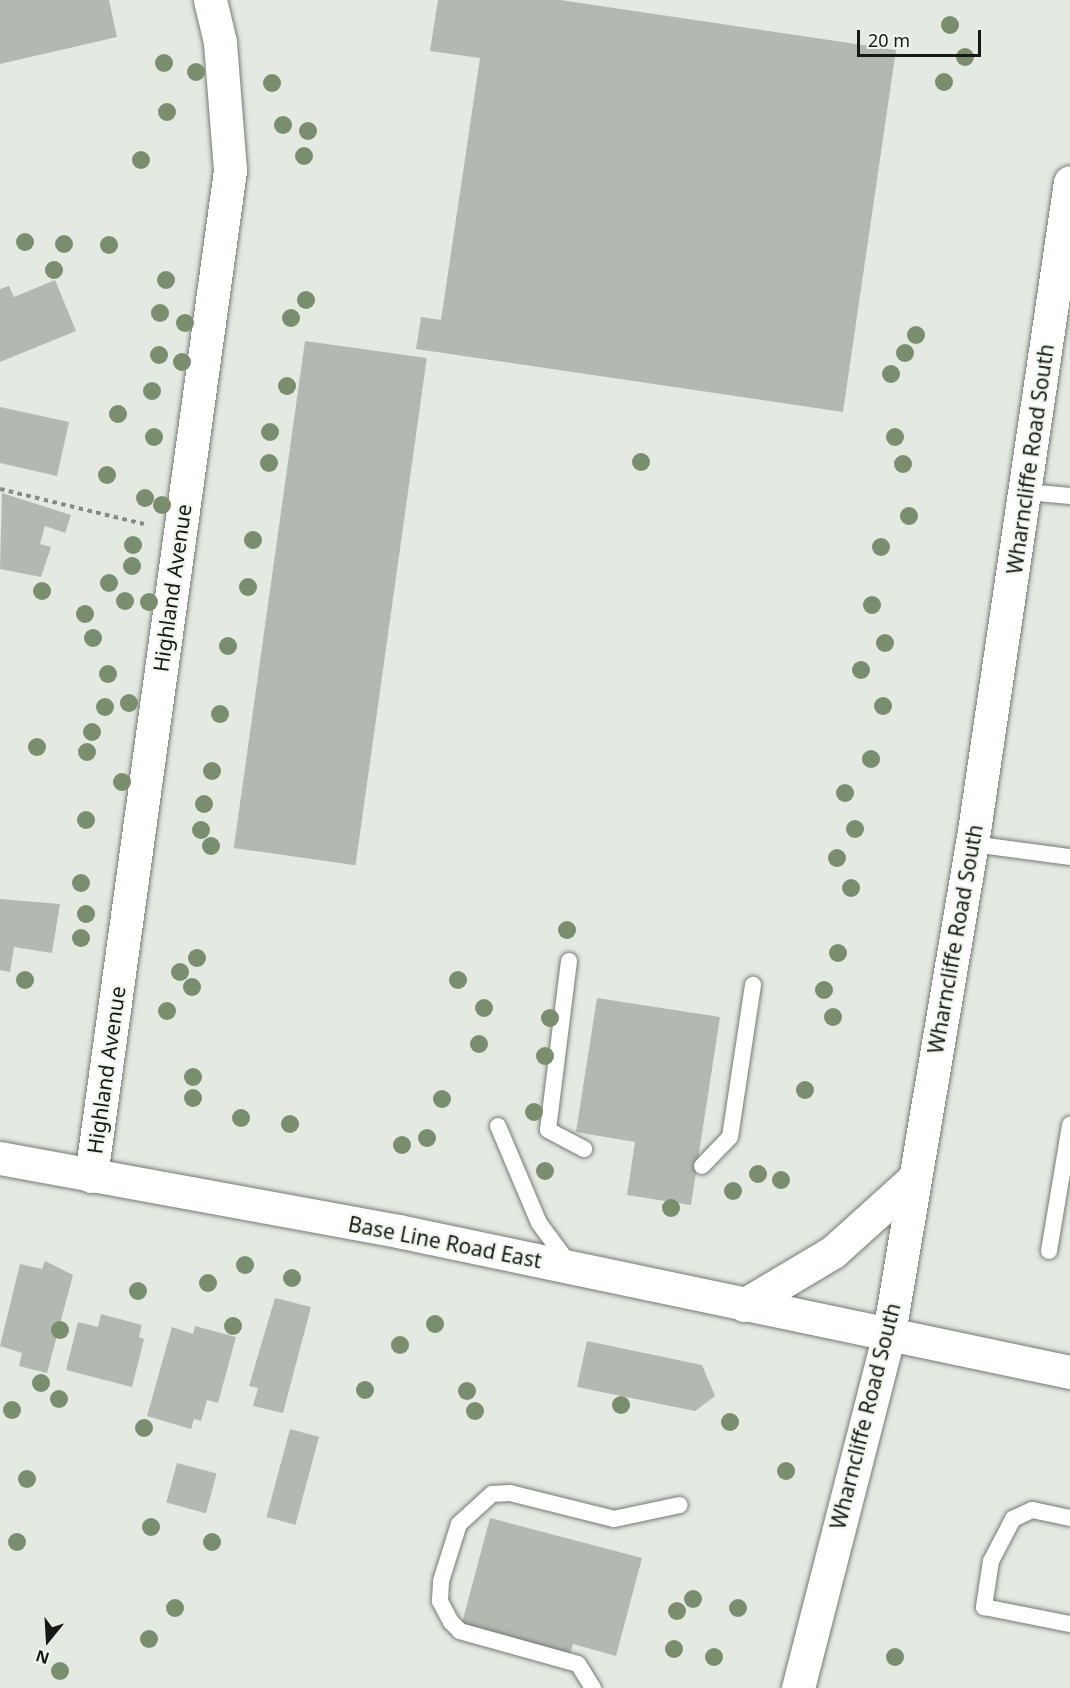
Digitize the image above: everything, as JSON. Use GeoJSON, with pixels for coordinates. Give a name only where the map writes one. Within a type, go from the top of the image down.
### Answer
{"type":"FeatureCollection","features":[{"type":"Feature","properties":{"kind":"street","name":"Highland Avenue"},"geometry":{"type":"LineString","coordinates":[[91,1176],[230,170],[220,42],[210,0]]}},
{"type":"Feature","properties":{"kind":"street","name":"Wharncliffe Road South"},"geometry":{"type":"LineString","coordinates":[[798,1688],[889,1333],[972,844],[1027,492],[1070,182]]}},
{"type":"Feature","properties":{"kind":"street","name":"Base Line Road East"},"geometry":{"type":"LineString","coordinates":[[0,1158],[572,1268],[1070,1372]]}},
{"type":"Feature","properties":{"kind":"street"},"geometry":{"type":"LineString","coordinates":[[744,1305],[833,1252],[915,1178]]}},
{"type":"Feature","properties":{"kind":"lane"},"geometry":{"type":"LineString","coordinates":[[1027,492],[1070,496]]}},
{"type":"Feature","properties":{"kind":"lane"},"geometry":{"type":"LineString","coordinates":[[972,844],[1070,857]]}},
{"type":"Feature","properties":{"kind":"lane"},"geometry":{"type":"LineString","coordinates":[[569,961],[548,1130],[584,1149]]}},
{"type":"Feature","properties":{"kind":"lane"},"geometry":{"type":"LineString","coordinates":[[702,1166],[730,1137],[753,985]]}},
{"type":"Feature","properties":{"kind":"lane"},"geometry":{"type":"LineString","coordinates":[[1049,1251],[1070,1125]]}},
{"type":"Feature","properties":{"kind":"lane"},"geometry":{"type":"LineString","coordinates":[[498,1126],[539,1222],[572,1268]]}},
{"type":"Feature","properties":{"kind":"lane"},"geometry":{"type":"LineString","coordinates":[[593,1688],[578,1664],[460,1631],[451,1622],[440,1601],[441,1581],[459,1524],[492,1494],[510,1493],[614,1520],[680,1505]]}},
{"type":"Feature","properties":{"kind":"lane"},"geometry":{"type":"LineString","coordinates":[[1070,1518],[1032,1510],[1013,1519],[990,1561],[984,1607],[1070,1624]]}},
{"type":"Feature","properties":{"kind":"path"},"geometry":{"type":"LineString","coordinates":[[0,489],[179,534]]}},
{"type":"Feature","properties":{"kind":"building"},"geometry":{"type":"Polygon","coordinates":[[[0,0],[109,0],[117,37],[0,64],[0,0]]]}},
{"type":"Feature","properties":{"kind":"building"},"geometry":{"type":"Polygon","coordinates":[[[438,0],[560,0],[896,50],[843,412],[416,349],[421,317],[441,320],[480,58],[430,51],[438,0]]]}},
{"type":"Feature","properties":{"kind":"building"},"geometry":{"type":"Polygon","coordinates":[[[55,280],[76,331],[0,362],[0,289],[9,286],[14,297],[55,280]]]}},
{"type":"Feature","properties":{"kind":"building"},"geometry":{"type":"Polygon","coordinates":[[[305,341],[427,358],[356,865],[234,848],[305,341]]]}},
{"type":"Feature","properties":{"kind":"building"},"geometry":{"type":"Polygon","coordinates":[[[0,407],[69,422],[57,476],[0,463],[0,407]]]}},
{"type":"Feature","properties":{"kind":"building"},"geometry":{"type":"Polygon","coordinates":[[[2,493],[71,515],[65,533],[45,526],[40,544],[51,547],[41,577],[0,569],[2,493]]]}},
{"type":"Feature","properties":{"kind":"building"},"geometry":{"type":"Polygon","coordinates":[[[0,899],[60,904],[52,953],[14,947],[10,972],[0,970],[0,899]]]}},
{"type":"Feature","properties":{"kind":"building"},"geometry":{"type":"Polygon","coordinates":[[[597,998],[720,1017],[691,1205],[627,1195],[635,1142],[576,1132],[597,998]]]}},
{"type":"Feature","properties":{"kind":"building"},"geometry":{"type":"Polygon","coordinates":[[[45,1261],[73,1275],[47,1373],[19,1366],[22,1353],[0,1346],[20,1264],[42,1269],[45,1261]]]}},
{"type":"Feature","properties":{"kind":"building"},"geometry":{"type":"Polygon","coordinates":[[[275,1298],[311,1307],[283,1413],[253,1406],[258,1388],[249,1386],[275,1298]]]}},
{"type":"Feature","properties":{"kind":"building"},"geometry":{"type":"Polygon","coordinates":[[[101,1314],[142,1325],[139,1337],[144,1339],[132,1387],[66,1370],[78,1322],[98,1327],[101,1314]]]}},
{"type":"Feature","properties":{"kind":"building"},"geometry":{"type":"Polygon","coordinates":[[[195,1326],[236,1337],[218,1403],[207,1400],[201,1421],[194,1419],[191,1429],[147,1416],[172,1327],[193,1334],[195,1326]]]}},
{"type":"Feature","properties":{"kind":"building"},"geometry":{"type":"Polygon","coordinates":[[[587,1341],[702,1365],[715,1396],[695,1411],[577,1387],[587,1341]]]}},
{"type":"Feature","properties":{"kind":"building"},"geometry":{"type":"Polygon","coordinates":[[[290,1429],[319,1437],[295,1525],[266,1517],[290,1429]]]}},
{"type":"Feature","properties":{"kind":"building"},"geometry":{"type":"Polygon","coordinates":[[[177,1463],[217,1474],[206,1513],[166,1503],[177,1463]]]}},
{"type":"Feature","properties":{"kind":"building"},"geometry":{"type":"Polygon","coordinates":[[[490,1518],[642,1558],[616,1656],[573,1644],[570,1655],[461,1627],[490,1518]]]}}]}
